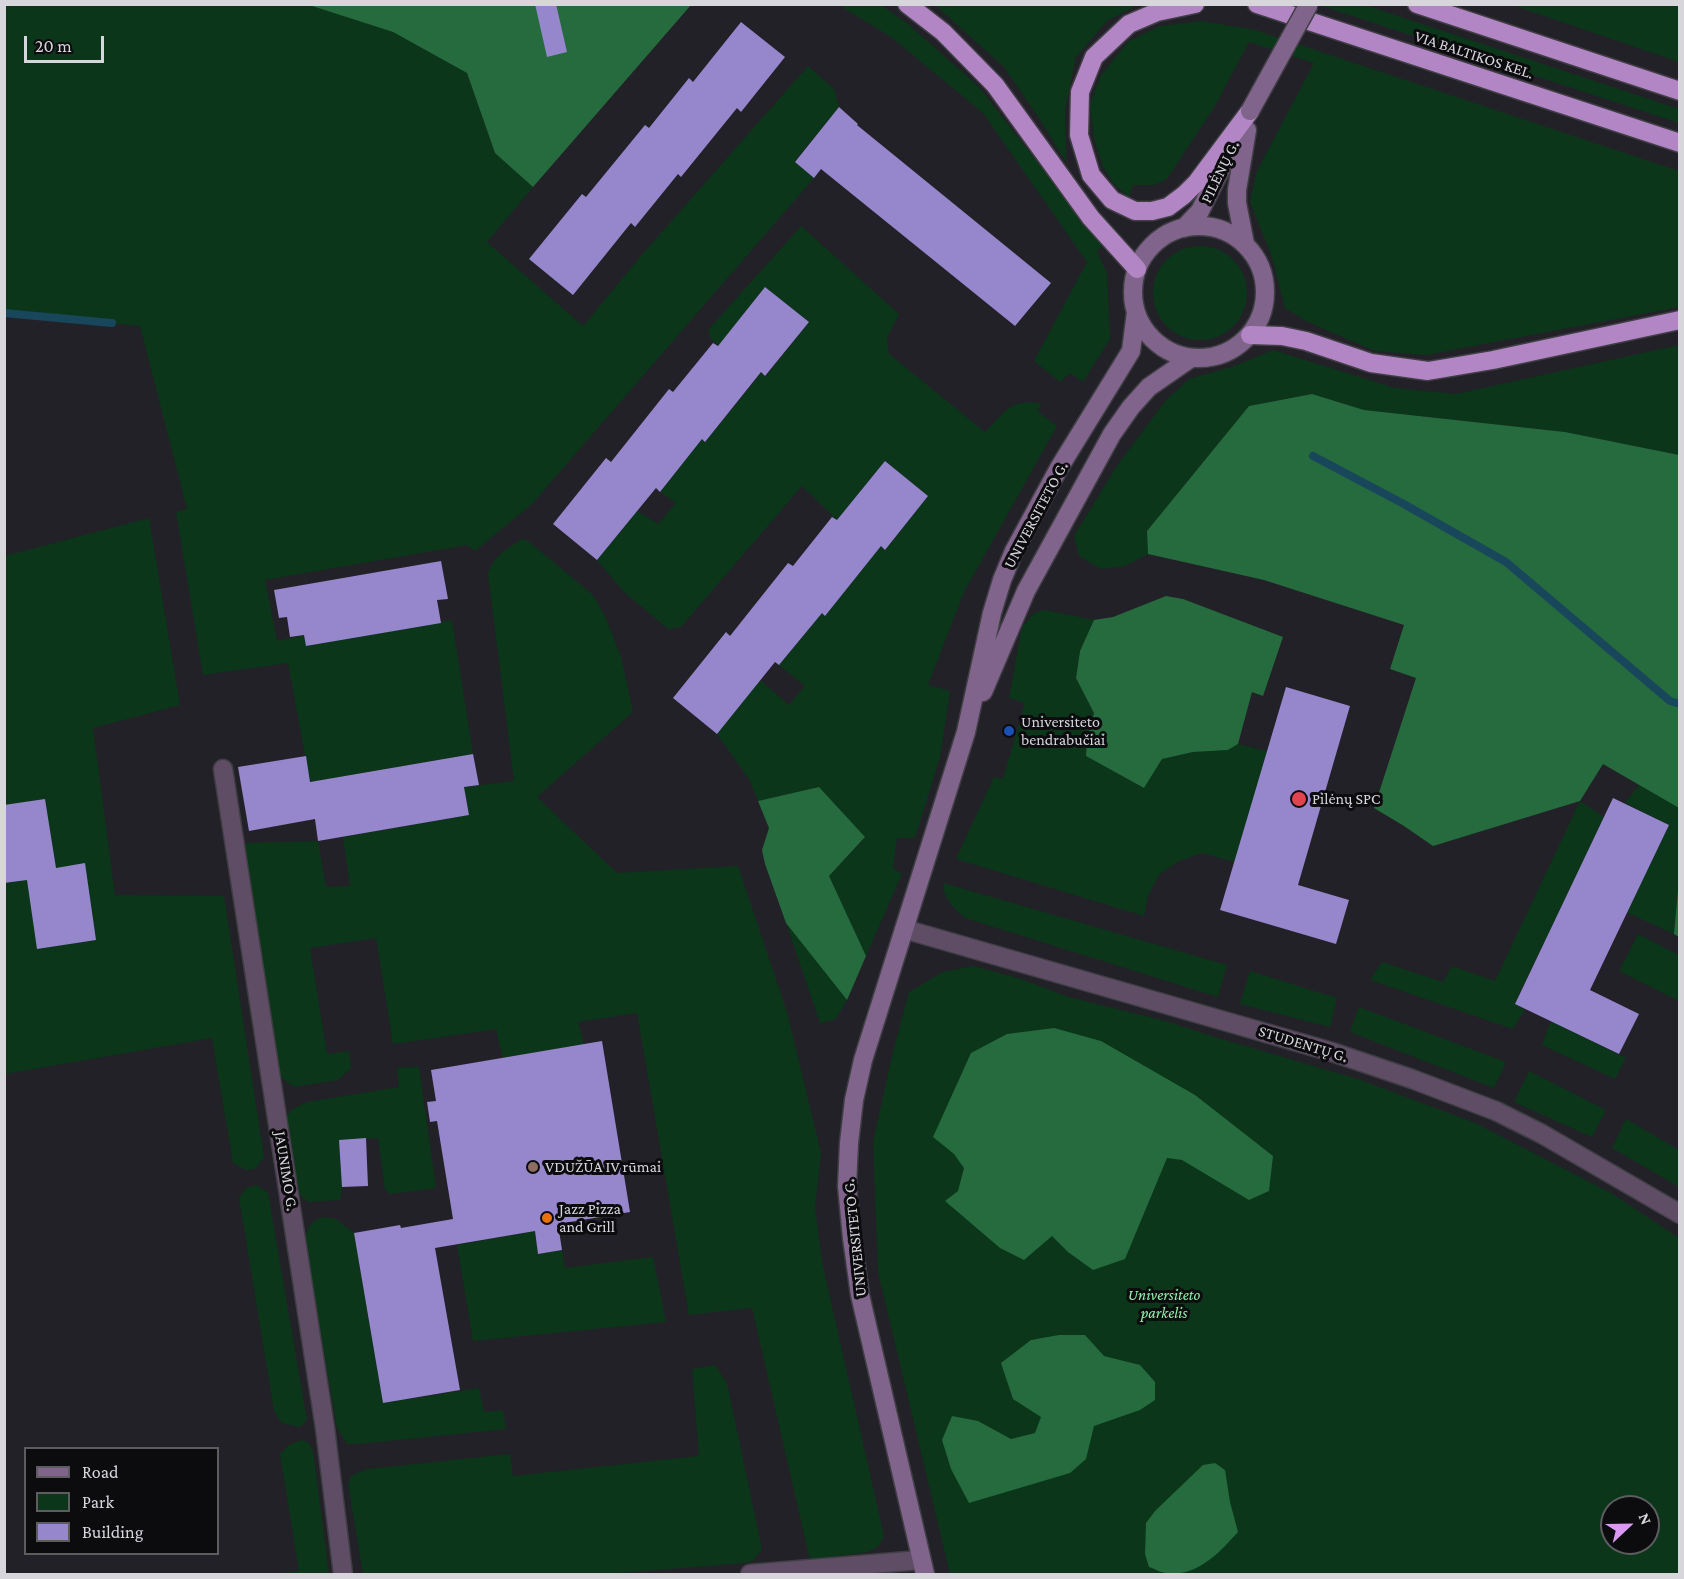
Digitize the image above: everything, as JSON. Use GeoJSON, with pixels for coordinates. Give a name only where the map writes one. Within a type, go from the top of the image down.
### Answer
{"type":"FeatureCollection","features":[{"type":"Feature","properties":{"kind":"highway"},"geometry":{"type":"LineString","coordinates":[[907,4],[944,32],[995,85],[1091,218],[1137,269]]}},
{"type":"Feature","properties":{"kind":"highway"},"geometry":{"type":"LineString","coordinates":[[1195,4],[1157,12],[1129,24],[1094,57],[1080,92],[1079,135],[1091,175],[1112,200],[1135,211],[1152,211],[1168,207],[1197,182],[1250,111]]}},
{"type":"Feature","properties":{"kind":"highway","name":"VIA BALTIKOS KEL."},"geometry":{"type":"LineString","coordinates":[[1257,4],[1680,142]]}},
{"type":"Feature","properties":{"kind":"highway","name":"VIA BALTIKOS KEL."},"geometry":{"type":"LineString","coordinates":[[1417,4],[1680,91]]}},
{"type":"Feature","properties":{"kind":"highway"},"geometry":{"type":"LineString","coordinates":[[1251,335],[1282,336],[1306,341],[1371,363],[1428,371],[1493,360],[1680,320]]}},
{"type":"Feature","properties":{"kind":"main road","name":"PILĖNŲ G."},"geometry":{"type":"LineString","coordinates":[[1184,228],[1200,211],[1250,111],[1310,4]]}},
{"type":"Feature","properties":{"kind":"main road","name":"PILĖNŲ G."},"geometry":{"type":"LineString","coordinates":[[1245,244],[1237,203],[1237,190],[1250,111]]}},
{"type":"Feature","properties":{"kind":"main road"},"geometry":{"type":"LineString","coordinates":[[1205,226],[1227,232],[1245,244],[1257,260],[1264,278],[1265,298],[1260,318],[1251,335],[1224,354],[1208,358],[1191,358],[1173,353],[1157,343],[1144,329],[1137,312],[1134,291],[1137,269],[1148,251],[1164,237],[1184,228],[1205,226]]}},
{"type":"Feature","properties":{"kind":"main road","name":"UNIVERSITETO G."},"geometry":{"type":"LineString","coordinates":[[923,1567],[860,1295],[847,1186],[849,1143],[856,1090],[863,1060],[966,732],[992,612],[1014,551],[1059,468],[1131,351],[1137,312]]}},
{"type":"Feature","properties":{"kind":"main road","name":"UNIVERSITETO G."},"geometry":{"type":"LineString","coordinates":[[966,732],[1026,591],[1112,434],[1149,387],[1191,358]]}},
{"type":"Feature","properties":{"kind":"street","name":"JAUNIMO G."},"geometry":{"type":"LineString","coordinates":[[223,769],[325,1428],[343,1575]]}},
{"type":"Feature","properties":{"kind":"street","name":"STUDENTŲ G."},"geometry":{"type":"LineString","coordinates":[[904,930],[1321,1049],[1412,1079],[1496,1111],[1542,1134],[1680,1214]]}},
{"type":"Feature","properties":{"kind":"street"},"geometry":{"type":"LineString","coordinates":[[750,1575],[923,1567]]}},
{"type":"Feature","properties":{"kind":"green space"},"geometry":{"type":"Polygon","coordinates":[[[4,5],[309,5],[393,32],[467,73],[495,153],[533,187],[487,242],[583,326],[646,250],[808,66],[834,89],[839,107],[795,161],[814,178],[532,504],[475,551],[467,545],[265,580],[277,641],[304,635],[307,646],[452,620],[473,754],[310,782],[288,663],[203,675],[176,512],[187,509],[140,326],[5,313],[4,5]]]}},
{"type":"Feature","properties":{"kind":"green space"},"geometry":{"type":"Polygon","coordinates":[[[309,5],[691,5],[533,187],[495,153],[467,73],[393,32],[309,5]]]}},
{"type":"Feature","properties":{"kind":"green space"},"geometry":{"type":"Polygon","coordinates":[[[839,5],[881,5],[908,24],[978,86],[1102,245],[1097,252],[1107,273],[1110,339],[1083,382],[1070,373],[1060,382],[1034,361],[1087,262],[983,113],[891,37],[839,5]]]}},
{"type":"Feature","properties":{"kind":"green space"},"geometry":{"type":"Polygon","coordinates":[[[935,5],[1137,5],[1107,21],[1076,57],[1065,109],[1066,162],[1004,67],[935,5]]]}},
{"type":"Feature","properties":{"kind":"green space"},"geometry":{"type":"Polygon","coordinates":[[[1319,5],[1365,5],[1679,109],[1679,123],[1319,5]]]}},
{"type":"Feature","properties":{"kind":"green space"},"geometry":{"type":"Polygon","coordinates":[[[1512,5],[1679,5],[1679,62],[1512,5]]]}},
{"type":"Feature","properties":{"kind":"green space"},"geometry":{"type":"Polygon","coordinates":[[[1202,21],[1255,30],[1679,171],[1679,307],[1426,355],[1375,351],[1306,321],[1285,308],[1272,257],[1250,202],[1257,171],[1314,63],[1249,42],[1215,106],[1167,179],[1154,185],[1133,185],[1129,197],[1114,184],[1103,167],[1094,138],[1090,104],[1101,75],[1129,41],[1160,26],[1202,21]]]}},
{"type":"Feature","properties":{"kind":"green space"},"geometry":{"type":"Polygon","coordinates":[[[801,226],[899,314],[887,338],[889,354],[985,432],[1009,408],[1022,403],[1042,404],[1037,411],[1057,426],[964,592],[928,685],[950,691],[940,757],[915,838],[897,838],[893,868],[902,874],[866,956],[829,876],[865,838],[819,787],[758,801],[749,779],[717,734],[760,680],[789,705],[805,686],[779,665],[822,613],[825,615],[881,546],[885,550],[928,496],[885,461],[837,520],[802,486],[681,627],[668,629],[624,592],[597,560],[637,511],[658,524],[676,503],[660,492],[702,439],[706,441],[761,373],[766,376],[809,322],[765,287],[718,346],[709,336],[709,329],[801,226]]]}},
{"type":"Feature","properties":{"kind":"green space"},"geometry":{"type":"Polygon","coordinates":[[[1200,246],[1218,250],[1233,260],[1243,275],[1247,293],[1243,311],[1233,326],[1218,336],[1200,340],[1182,336],[1167,326],[1157,311],[1153,293],[1157,275],[1167,260],[1182,250],[1200,246]]]}},
{"type":"Feature","properties":{"kind":"green space"},"geometry":{"type":"Polygon","coordinates":[[[1679,345],[1679,455],[1565,432],[1364,410],[1312,394],[1249,406],[1147,531],[1148,554],[1125,566],[1101,569],[1079,556],[1074,536],[1116,467],[1166,400],[1189,379],[1235,366],[1273,350],[1395,388],[1456,394],[1679,345]]]}},
{"type":"Feature","properties":{"kind":"green space"},"geometry":{"type":"Polygon","coordinates":[[[1312,394],[1364,410],[1565,432],[1679,455],[1679,808],[1603,764],[1580,801],[1433,846],[1374,808],[1416,678],[1390,669],[1404,625],[1264,580],[1148,554],[1147,531],[1249,406],[1312,394]]]}},
{"type":"Feature","properties":{"kind":"green space"},"geometry":{"type":"Polygon","coordinates":[[[149,518],[180,705],[93,728],[115,895],[224,896],[264,1157],[255,1169],[246,1170],[233,1163],[212,1038],[5,1074],[5,556],[149,518]]]}},
{"type":"Feature","properties":{"kind":"green space"},"geometry":{"type":"Polygon","coordinates":[[[522,539],[528,541],[593,595],[605,616],[621,657],[633,712],[537,797],[617,873],[738,866],[787,1012],[821,1153],[815,1207],[822,1262],[884,1536],[878,1547],[868,1552],[810,1560],[752,1308],[689,1315],[637,1013],[578,1022],[584,1044],[503,1058],[497,1029],[393,1044],[376,938],[310,948],[327,1054],[349,1051],[351,1068],[338,1080],[294,1087],[280,1077],[245,843],[318,841],[326,887],[350,886],[343,837],[469,815],[464,787],[514,781],[488,574],[493,562],[522,539]]]}},
{"type":"Feature","properties":{"kind":"green space"},"geometry":{"type":"Polygon","coordinates":[[[1166,596],[1183,599],[1283,637],[1263,696],[1252,692],[1238,744],[1228,750],[1193,752],[1162,759],[1144,788],[1086,756],[1087,739],[1094,713],[1076,678],[1080,651],[1094,620],[1113,617],[1166,596]]]}},
{"type":"Feature","properties":{"kind":"green space"},"geometry":{"type":"Polygon","coordinates":[[[1045,610],[1094,620],[1080,651],[1076,677],[1094,713],[1087,739],[1086,756],[1144,788],[1162,759],[1193,752],[1228,750],[1238,744],[1267,751],[1235,862],[1202,853],[1177,862],[1159,875],[1148,896],[1144,916],[956,859],[994,777],[1003,779],[1025,703],[1009,698],[1022,627],[1034,613],[1045,610]]]}},
{"type":"Feature","properties":{"kind":"green space"},"geometry":{"type":"Polygon","coordinates":[[[1639,785],[1679,808],[1680,880],[1674,934],[1626,912],[1669,825],[1625,803],[1639,785]]]}},
{"type":"Feature","properties":{"kind":"green space"},"geometry":{"type":"Polygon","coordinates":[[[819,787],[865,837],[829,876],[866,956],[847,1000],[786,923],[762,850],[769,828],[758,801],[819,787]]]}},
{"type":"Feature","properties":{"kind":"green space"},"geometry":{"type":"Polygon","coordinates":[[[1580,801],[1604,817],[1515,1003],[1525,1009],[1513,1029],[1370,980],[1382,962],[1443,982],[1452,966],[1495,981],[1580,801]]]}},
{"type":"Feature","properties":{"kind":"green space"},"geometry":{"type":"Polygon","coordinates":[[[1679,880],[1679,937],[1674,934],[1679,880]]]}},
{"type":"Feature","properties":{"kind":"green space"},"geometry":{"type":"Polygon","coordinates":[[[943,883],[1227,965],[1218,997],[965,918],[947,899],[943,883]]]}},
{"type":"Feature","properties":{"kind":"green space"},"geometry":{"type":"Polygon","coordinates":[[[786,923],[847,1000],[836,1019],[820,1023],[786,923]]]}},
{"type":"Feature","properties":{"kind":"green space"},"geometry":{"type":"Polygon","coordinates":[[[1638,934],[1679,955],[1679,1001],[1619,971],[1638,934]]]}},
{"type":"Feature","properties":{"kind":"green space","name":"Universiteto parkelis"},"geometry":{"type":"Polygon","coordinates":[[[973,966],[1021,979],[1069,997],[1169,1022],[1361,1080],[1475,1123],[1611,1193],[1679,1238],[1679,1574],[950,1574],[878,1272],[873,1142],[909,992],[943,972],[973,966]]]}},
{"type":"Feature","properties":{"kind":"green space"},"geometry":{"type":"Polygon","coordinates":[[[1250,971],[1337,998],[1330,1027],[1240,1004],[1250,971]]]}},
{"type":"Feature","properties":{"kind":"green space"},"geometry":{"type":"Polygon","coordinates":[[[1359,1007],[1506,1062],[1494,1088],[1350,1032],[1359,1007]]]}},
{"type":"Feature","properties":{"kind":"green space"},"geometry":{"type":"Polygon","coordinates":[[[1551,1021],[1626,1058],[1615,1079],[1542,1045],[1551,1021]]]}},
{"type":"Feature","properties":{"kind":"green space"},"geometry":{"type":"Polygon","coordinates":[[[1054,1028],[1101,1041],[1195,1095],[1273,1156],[1269,1191],[1249,1200],[1182,1160],[1167,1158],[1125,1259],[1093,1270],[1068,1252],[1052,1236],[1024,1260],[1000,1248],[945,1201],[958,1191],[964,1168],[954,1154],[933,1137],[971,1053],[1007,1034],[1054,1028]]]}},
{"type":"Feature","properties":{"kind":"green space"},"geometry":{"type":"Polygon","coordinates":[[[419,1067],[436,1188],[390,1194],[385,1190],[378,1138],[339,1141],[342,1187],[340,1200],[308,1202],[299,1194],[286,1118],[291,1110],[307,1102],[399,1087],[397,1068],[419,1067]]]}},
{"type":"Feature","properties":{"kind":"green space"},"geometry":{"type":"Polygon","coordinates":[[[1529,1071],[1606,1110],[1592,1137],[1514,1102],[1529,1071]]]}},
{"type":"Feature","properties":{"kind":"green space"},"geometry":{"type":"Polygon","coordinates":[[[1626,1119],[1679,1150],[1679,1187],[1612,1148],[1626,1119]]]}},
{"type":"Feature","properties":{"kind":"green space"},"geometry":{"type":"Polygon","coordinates":[[[257,1185],[268,1193],[307,1420],[300,1427],[282,1423],[274,1411],[239,1198],[246,1188],[257,1185]]]}},
{"type":"Feature","properties":{"kind":"green space"},"geometry":{"type":"Polygon","coordinates":[[[323,1217],[336,1219],[354,1233],[383,1403],[479,1388],[484,1412],[503,1410],[506,1429],[347,1444],[337,1428],[305,1239],[311,1225],[323,1217]]]}},
{"type":"Feature","properties":{"kind":"green space"},"geometry":{"type":"Polygon","coordinates":[[[535,1231],[538,1254],[562,1250],[565,1268],[653,1257],[666,1322],[473,1341],[457,1245],[535,1231]]]}},
{"type":"Feature","properties":{"kind":"green space"},"geometry":{"type":"Polygon","coordinates":[[[1059,1335],[1085,1335],[1104,1356],[1140,1365],[1155,1382],[1155,1400],[1140,1410],[1094,1426],[1086,1459],[1070,1473],[969,1503],[951,1469],[942,1440],[952,1416],[978,1421],[1011,1439],[1035,1433],[1041,1417],[1013,1399],[1001,1363],[1031,1340],[1059,1335]]]}},
{"type":"Feature","properties":{"kind":"green space"},"geometry":{"type":"Polygon","coordinates":[[[715,1365],[727,1383],[762,1549],[754,1560],[746,1563],[606,1574],[363,1574],[348,1484],[351,1476],[367,1469],[510,1454],[513,1476],[699,1456],[692,1369],[715,1365]]]}},
{"type":"Feature","properties":{"kind":"green space"},"geometry":{"type":"Polygon","coordinates":[[[301,1440],[308,1442],[313,1451],[329,1574],[271,1574],[299,1571],[280,1454],[289,1445],[301,1440]]]}},
{"type":"Feature","properties":{"kind":"green space"},"geometry":{"type":"Polygon","coordinates":[[[1215,1463],[1225,1470],[1238,1532],[1207,1562],[1188,1571],[1165,1573],[1149,1567],[1145,1554],[1146,1523],[1155,1511],[1203,1465],[1215,1463]]]}},
{"type":"Feature","properties":{"kind":"building"},"geometry":{"type":"Polygon","coordinates":[[[535,4],[556,4],[567,52],[547,57],[535,4]]]}},
{"type":"Feature","properties":{"kind":"building"},"geometry":{"type":"Polygon","coordinates":[[[741,22],[785,57],[741,112],[737,108],[681,177],[678,174],[635,227],[631,223],[573,295],[529,259],[582,194],[586,197],[645,125],[649,128],[689,78],[693,82],[741,22]]]}},
{"type":"Feature","properties":{"kind":"building"},"geometry":{"type":"Polygon","coordinates":[[[839,107],[857,125],[1051,283],[1015,326],[821,169],[814,178],[795,162],[839,107]]]}},
{"type":"Feature","properties":{"kind":"building"},"geometry":{"type":"Polygon","coordinates":[[[765,287],[809,322],[765,376],[761,372],[705,442],[702,439],[660,492],[656,488],[597,560],[553,524],[606,458],[611,462],[669,389],[673,392],[713,343],[718,346],[765,287]]]}},
{"type":"Feature","properties":{"kind":"building"},"geometry":{"type":"Polygon","coordinates":[[[885,461],[928,496],[885,550],[881,546],[825,616],[822,613],[779,665],[775,662],[717,734],[673,698],[726,632],[730,636],[788,563],[793,566],[832,517],[837,520],[885,461]]]}},
{"type":"Feature","properties":{"kind":"building"},"geometry":{"type":"Polygon","coordinates":[[[441,561],[448,599],[437,600],[441,623],[306,646],[304,635],[290,637],[287,617],[279,618],[274,590],[441,561]]]}},
{"type":"Feature","properties":{"kind":"building"},"geometry":{"type":"Polygon","coordinates":[[[1286,687],[1350,706],[1298,885],[1349,900],[1336,944],[1220,910],[1286,687]]]}},
{"type":"Feature","properties":{"kind":"building"},"geometry":{"type":"Polygon","coordinates":[[[473,754],[479,785],[464,787],[469,815],[318,841],[315,819],[249,831],[238,767],[306,756],[310,782],[473,754]]]}},
{"type":"Feature","properties":{"kind":"building"},"geometry":{"type":"Polygon","coordinates":[[[1613,798],[1669,825],[1590,990],[1639,1014],[1619,1054],[1515,1004],[1613,798]]]}},
{"type":"Feature","properties":{"kind":"building"},"geometry":{"type":"Polygon","coordinates":[[[45,799],[56,868],[85,863],[96,940],[37,949],[27,880],[4,883],[4,805],[45,799]]]}},
{"type":"Feature","properties":{"kind":"building","name":"VDUŽŪA IV rūmai"},"geometry":{"type":"Polygon","coordinates":[[[602,1041],[630,1212],[558,1224],[562,1250],[538,1254],[535,1231],[435,1248],[460,1390],[383,1403],[354,1233],[453,1219],[437,1121],[430,1122],[427,1102],[436,1101],[431,1070],[602,1041]]]}},
{"type":"Feature","properties":{"kind":"building"},"geometry":{"type":"Polygon","coordinates":[[[366,1138],[368,1186],[342,1187],[339,1140],[366,1138]]]}},
{"type":"Feature","properties":{"kind":"waterway"},"geometry":{"type":"LineString","coordinates":[[4,313],[112,323]]}},
{"type":"Feature","properties":{"kind":"waterway"},"geometry":{"type":"LineString","coordinates":[[1313,456],[1506,562],[1670,701],[1680,704]]}},
{"type":"Feature","properties":{"kind":"place","name":"Universiteto bendrabučiai"},"geometry":{"type":"Point","coordinates":[1009,731]}},
{"type":"Feature","properties":{"kind":"place","name":"Pilėnų SPC"},"geometry":{"type":"Point","coordinates":[1299,799]}},
{"type":"Feature","properties":{"kind":"place","name":"VDUŽŪA IV rūmai"},"geometry":{"type":"Point","coordinates":[533,1167]}},
{"type":"Feature","properties":{"kind":"place","name":"Jazz Pizza and Grill"},"geometry":{"type":"Point","coordinates":[547,1218]}}]}
